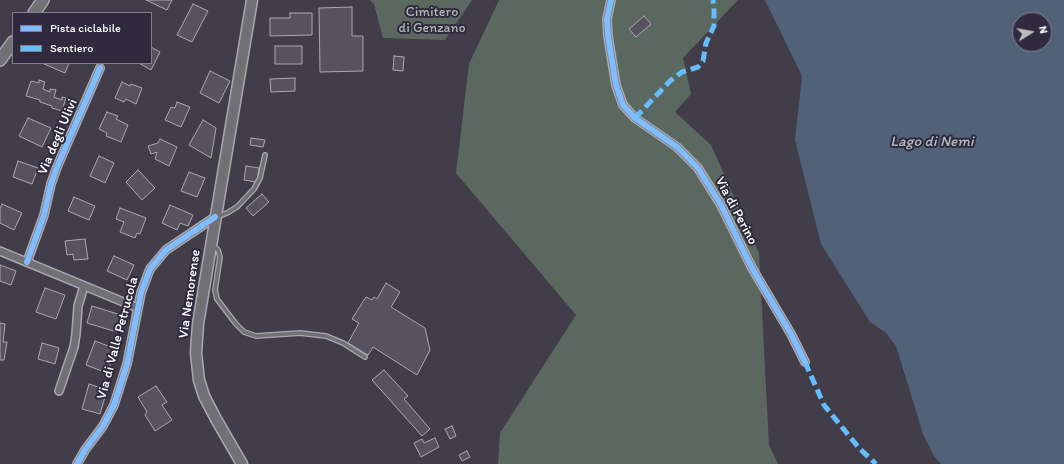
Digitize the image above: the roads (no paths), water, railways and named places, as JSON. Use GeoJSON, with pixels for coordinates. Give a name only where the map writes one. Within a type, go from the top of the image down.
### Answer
{"type":"FeatureCollection","features":[{"type":"Feature","properties":{"kind":"main road"},"geometry":{"type":"LineString","coordinates":[[35,12],[43,0]]}},
{"type":"Feature","properties":{"kind":"main road","name":"Via Nemorense"},"geometry":{"type":"LineString","coordinates":[[242,464],[202,391],[196,353],[198,327],[215,218],[252,0]]}},
{"type":"Feature","properties":{"kind":"main road"},"geometry":{"type":"LineString","coordinates":[[0,60],[12,43]]}},
{"type":"Feature","properties":{"kind":"street","name":"Via di Perino"},"geometry":{"type":"LineString","coordinates":[[611,0],[606,19],[615,78],[623,105],[635,118],[677,147],[698,168],[721,205],[752,268],[791,334],[805,362]]}},
{"type":"Feature","properties":{"kind":"street","name":"Via degli Ulivi"},"geometry":{"type":"LineString","coordinates":[[27,262],[44,215],[57,167],[100,68]]}},
{"type":"Feature","properties":{"kind":"street","name":"Via di Valle Petrucola"},"geometry":{"type":"LineString","coordinates":[[77,464],[85,450],[103,426],[114,405],[127,364],[138,308],[148,274],[159,256],[176,242],[215,218]]}},
{"type":"Feature","properties":{"kind":"street"},"geometry":{"type":"LineString","coordinates":[[0,251],[138,308]]}},
{"type":"Feature","properties":{"kind":"street"},"geometry":{"type":"LineString","coordinates":[[60,391],[74,347],[78,306],[84,286]]}},
{"type":"Feature","properties":{"kind":"lane"},"geometry":{"type":"LineString","coordinates":[[215,218],[237,207],[254,188],[260,178],[265,155]]}},
{"type":"Feature","properties":{"kind":"lane"},"geometry":{"type":"LineString","coordinates":[[211,245],[216,248],[220,257],[215,290],[217,299],[244,332],[256,336],[300,333],[317,334],[338,340],[365,357]]}},
{"type":"Feature","properties":{"kind":"water","name":"Lago di Nemi"},"geometry":{"type":"Polygon","coordinates":[[[765,0],[1064,0],[1064,464],[941,464],[934,456],[923,434],[896,346],[885,332],[870,322],[821,244],[795,140],[802,76],[765,0]]]}},
{"type":"Feature","properties":{"kind":"park label","name":"Cimitero di Genzano"},"geometry":{"type":"Point","coordinates":[432,20]}}]}
